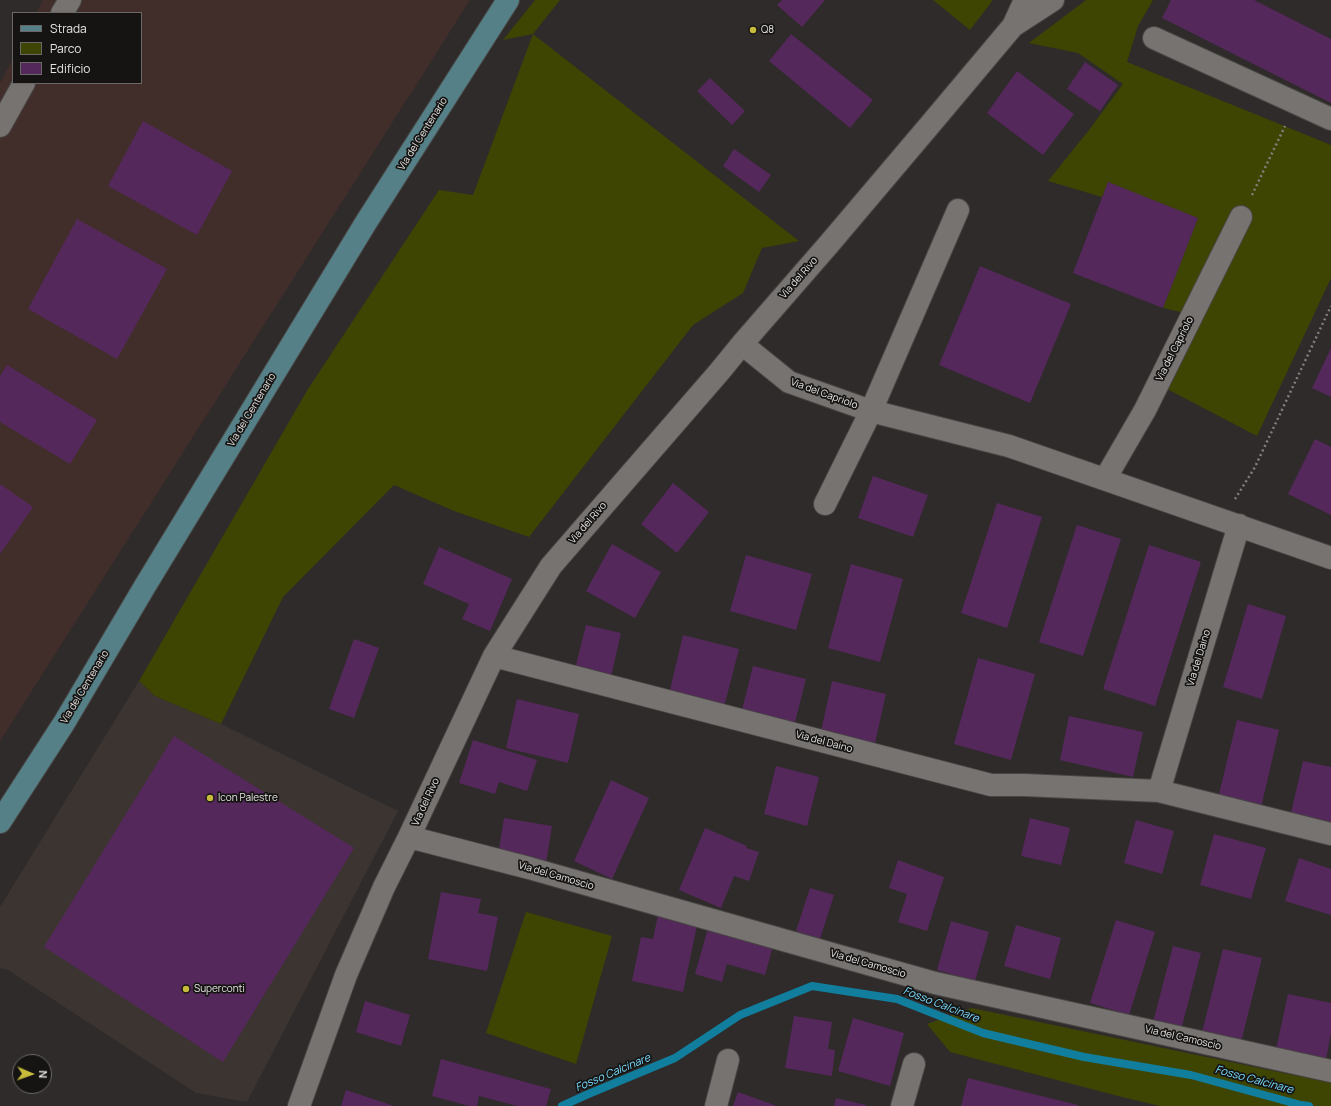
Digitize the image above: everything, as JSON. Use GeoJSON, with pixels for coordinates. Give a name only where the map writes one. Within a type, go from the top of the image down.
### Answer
{"type":"FeatureCollection","features":[{"type":"Feature","properties":{"kind":"street"},"geometry":{"type":"LineString","coordinates":[[63,12],[70,0]]}},
{"type":"Feature","properties":{"kind":"street","name":"Via del Centenario"},"geometry":{"type":"LineString","coordinates":[[0,822],[64,723],[365,224],[508,0]]}},
{"type":"Feature","properties":{"kind":"street","name":"Via del Rivo"},"geometry":{"type":"LineString","coordinates":[[299,1106],[346,975],[384,887],[494,656],[551,566],[834,238],[1013,26],[1025,0]]}},
{"type":"Feature","properties":{"kind":"street","name":"Via del Rivo"},"geometry":{"type":"LineString","coordinates":[[1013,26],[1053,0]]}},
{"type":"Feature","properties":{"kind":"street"},"geometry":{"type":"LineString","coordinates":[[1154,38],[1331,119]]}},
{"type":"Feature","properties":{"kind":"street"},"geometry":{"type":"LineString","coordinates":[[0,126],[23,84]]}},
{"type":"Feature","properties":{"kind":"street","name":"Via del Capriolo"},"geometry":{"type":"LineString","coordinates":[[825,504],[871,411],[958,210]]}},
{"type":"Feature","properties":{"kind":"street","name":"Via del Capriolo"},"geometry":{"type":"LineString","coordinates":[[1105,479],[1144,410],[1241,217]]}},
{"type":"Feature","properties":{"kind":"street","name":"Via del Capriolo"},"geometry":{"type":"LineString","coordinates":[[742,344],[789,382],[871,411],[1009,446],[1331,558]]}},
{"type":"Feature","properties":{"kind":"street","name":"Via del Daino"},"geometry":{"type":"LineString","coordinates":[[1159,791],[1230,522]]}},
{"type":"Feature","properties":{"kind":"street","name":"Via del Daino"},"geometry":{"type":"LineString","coordinates":[[494,656],[991,785],[1159,791],[1331,834]]}},
{"type":"Feature","properties":{"kind":"street","name":"Via del Camoscio"},"geometry":{"type":"LineString","coordinates":[[409,837],[537,870],[935,983],[1331,1071]]}},
{"type":"Feature","properties":{"kind":"street"},"geometry":{"type":"LineString","coordinates":[[716,1106],[728,1060]]}},
{"type":"Feature","properties":{"kind":"street"},"geometry":{"type":"LineString","coordinates":[[902,1106],[914,1064]]}},
{"type":"Feature","properties":{"kind":"path"},"geometry":{"type":"LineString","coordinates":[[1241,217],[1296,103]]}},
{"type":"Feature","properties":{"kind":"path"},"geometry":{"type":"LineString","coordinates":[[1230,522],[1331,306]]}},
{"type":"Feature","properties":{"kind":"shaded area"},"geometry":{"type":"Polygon","coordinates":[[[43,0],[470,0],[0,741],[0,83],[12,60],[12,84],[142,84],[142,12],[37,12],[43,0]]]}},
{"type":"Feature","properties":{"kind":"shaded area"},"geometry":{"type":"Polygon","coordinates":[[[139,681],[155,696],[221,724],[398,811],[247,1102],[196,1093],[8,970],[0,968],[0,907],[139,681]]]}},
{"type":"Feature","properties":{"kind":"green space"},"geometry":{"type":"Polygon","coordinates":[[[535,0],[560,0],[533,34],[503,40],[535,0]]]}},
{"type":"Feature","properties":{"kind":"green space"},"geometry":{"type":"Polygon","coordinates":[[[933,0],[993,0],[970,30],[933,0]]]}},
{"type":"Feature","properties":{"kind":"green space"},"geometry":{"type":"Polygon","coordinates":[[[1086,0],[1153,0],[1138,26],[1127,62],[1331,145],[1331,278],[1257,436],[1167,389],[1203,317],[1163,308],[1198,218],[1108,182],[1102,197],[1048,181],[1089,130],[1123,84],[1078,53],[1029,43],[1086,0]]]}},
{"type":"Feature","properties":{"kind":"green space"},"geometry":{"type":"Polygon","coordinates":[[[533,34],[799,241],[762,248],[743,293],[693,325],[529,537],[454,511],[394,485],[283,597],[221,724],[155,696],[139,681],[308,389],[439,190],[473,195],[533,34]]]}},
{"type":"Feature","properties":{"kind":"green space"},"geometry":{"type":"Polygon","coordinates":[[[526,912],[612,936],[576,1064],[486,1033],[526,912]]]}},
{"type":"Feature","properties":{"kind":"green space"},"geometry":{"type":"Polygon","coordinates":[[[972,1008],[1331,1083],[1331,1106],[1160,1106],[950,1052],[927,1024],[972,1008]]]}},
{"type":"Feature","properties":{"kind":"building"},"geometry":{"type":"Polygon","coordinates":[[[782,0],[825,0],[802,27],[777,5],[782,0]]]}},
{"type":"Feature","properties":{"kind":"building"},"geometry":{"type":"Polygon","coordinates":[[[1171,0],[1254,0],[1331,39],[1331,103],[1162,18],[1171,0]]]}},
{"type":"Feature","properties":{"kind":"building"},"geometry":{"type":"Polygon","coordinates":[[[791,34],[873,100],[850,128],[769,61],[791,34]]]}},
{"type":"Feature","properties":{"kind":"building"},"geometry":{"type":"Polygon","coordinates":[[[1085,62],[1118,85],[1100,111],[1067,89],[1085,62]]]}},
{"type":"Feature","properties":{"kind":"building"},"geometry":{"type":"Polygon","coordinates":[[[1017,71],[1074,114],[1043,155],[987,113],[1017,71]]]}},
{"type":"Feature","properties":{"kind":"building"},"geometry":{"type":"Polygon","coordinates":[[[710,78],[745,111],[732,125],[697,91],[710,78]]]}},
{"type":"Feature","properties":{"kind":"building"},"geometry":{"type":"Polygon","coordinates":[[[143,121],[232,171],[197,235],[108,186],[143,121]]]}},
{"type":"Feature","properties":{"kind":"building"},"geometry":{"type":"Polygon","coordinates":[[[734,149],[771,175],[759,192],[723,166],[734,149]]]}},
{"type":"Feature","properties":{"kind":"building"},"geometry":{"type":"Polygon","coordinates":[[[1108,182],[1198,218],[1163,308],[1073,273],[1108,182]]]}},
{"type":"Feature","properties":{"kind":"building"},"geometry":{"type":"Polygon","coordinates":[[[77,219],[167,269],[117,359],[28,309],[77,219]]]}},
{"type":"Feature","properties":{"kind":"building"},"geometry":{"type":"Polygon","coordinates":[[[980,266],[1071,304],[1030,403],[939,365],[980,266]]]}},
{"type":"Feature","properties":{"kind":"building"},"geometry":{"type":"Polygon","coordinates":[[[1331,348],[1331,397],[1312,388],[1331,348]]]}},
{"type":"Feature","properties":{"kind":"building"},"geometry":{"type":"Polygon","coordinates":[[[7,365],[97,420],[70,464],[0,422],[0,376],[7,365]]]}},
{"type":"Feature","properties":{"kind":"building"},"geometry":{"type":"Polygon","coordinates":[[[1315,439],[1331,447],[1331,515],[1288,494],[1315,439]]]}},
{"type":"Feature","properties":{"kind":"building"},"geometry":{"type":"Polygon","coordinates":[[[873,476],[928,495],[913,537],[858,518],[873,476]]]}},
{"type":"Feature","properties":{"kind":"building"},"geometry":{"type":"Polygon","coordinates":[[[673,483],[709,512],[677,553],[641,524],[673,483]]]}},
{"type":"Feature","properties":{"kind":"building"},"geometry":{"type":"Polygon","coordinates":[[[0,484],[33,507],[0,554],[0,484]]]}},
{"type":"Feature","properties":{"kind":"building"},"geometry":{"type":"Polygon","coordinates":[[[997,503],[1042,517],[1007,628],[961,613],[997,503]]]}},
{"type":"Feature","properties":{"kind":"building"},"geometry":{"type":"Polygon","coordinates":[[[1077,525],[1121,539],[1083,656],[1039,642],[1077,525]]]}},
{"type":"Feature","properties":{"kind":"building"},"geometry":{"type":"Polygon","coordinates":[[[612,544],[661,572],[635,618],[586,591],[612,544]]]}},
{"type":"Feature","properties":{"kind":"building"},"geometry":{"type":"Polygon","coordinates":[[[1149,545],[1201,562],[1155,706],[1103,689],[1149,545]]]}},
{"type":"Feature","properties":{"kind":"building"},"geometry":{"type":"Polygon","coordinates":[[[439,547],[512,579],[490,631],[462,619],[469,604],[423,584],[439,547]]]}},
{"type":"Feature","properties":{"kind":"building"},"geometry":{"type":"Polygon","coordinates":[[[746,555],[812,574],[796,630],[730,611],[746,555]]]}},
{"type":"Feature","properties":{"kind":"building"},"geometry":{"type":"Polygon","coordinates":[[[851,564],[903,579],[880,662],[828,648],[851,564]]]}},
{"type":"Feature","properties":{"kind":"building"},"geometry":{"type":"Polygon","coordinates":[[[1248,604],[1286,616],[1262,699],[1223,687],[1248,604]]]}},
{"type":"Feature","properties":{"kind":"building"},"geometry":{"type":"Polygon","coordinates":[[[586,625],[621,633],[611,677],[575,669],[586,625]]]}},
{"type":"Feature","properties":{"kind":"building"},"geometry":{"type":"Polygon","coordinates":[[[683,635],[739,649],[724,707],[669,694],[683,635]]]}},
{"type":"Feature","properties":{"kind":"building"},"geometry":{"type":"Polygon","coordinates":[[[354,639],[379,648],[354,718],[329,709],[354,639]]]}},
{"type":"Feature","properties":{"kind":"building"},"geometry":{"type":"Polygon","coordinates":[[[978,658],[1035,674],[1011,760],[954,744],[978,658]]]}},
{"type":"Feature","properties":{"kind":"building"},"geometry":{"type":"Polygon","coordinates":[[[753,666],[806,679],[794,726],[741,714],[753,666]]]}},
{"type":"Feature","properties":{"kind":"building"},"geometry":{"type":"Polygon","coordinates":[[[832,681],[886,694],[875,743],[821,731],[832,681]]]}},
{"type":"Feature","properties":{"kind":"building"},"geometry":{"type":"Polygon","coordinates":[[[517,699],[579,714],[568,763],[506,748],[517,699]]]}},
{"type":"Feature","properties":{"kind":"building"},"geometry":{"type":"Polygon","coordinates":[[[1069,716],[1143,732],[1133,777],[1060,760],[1069,716]]]}},
{"type":"Feature","properties":{"kind":"building"},"geometry":{"type":"Polygon","coordinates":[[[1237,720],[1279,730],[1261,808],[1218,798],[1237,720]]]}},
{"type":"Feature","properties":{"kind":"building"},"geometry":{"type":"Polygon","coordinates":[[[174,736],[354,848],[223,1062],[44,947],[174,736]]]}},
{"type":"Feature","properties":{"kind":"building"},"geometry":{"type":"Polygon","coordinates":[[[473,740],[537,760],[527,791],[499,782],[495,794],[459,783],[473,740]]]}},
{"type":"Feature","properties":{"kind":"building"},"geometry":{"type":"Polygon","coordinates":[[[1303,761],[1331,767],[1331,827],[1290,817],[1303,761]]]}},
{"type":"Feature","properties":{"kind":"building"},"geometry":{"type":"Polygon","coordinates":[[[776,766],[819,777],[807,826],[764,814],[776,766]]]}},
{"type":"Feature","properties":{"kind":"building"},"geometry":{"type":"Polygon","coordinates":[[[611,780],[649,798],[612,879],[574,861],[611,780]]]}},
{"type":"Feature","properties":{"kind":"building"},"geometry":{"type":"Polygon","coordinates":[[[504,818],[552,826],[546,863],[498,855],[504,818]]]}},
{"type":"Feature","properties":{"kind":"building"},"geometry":{"type":"Polygon","coordinates":[[[1030,818],[1070,828],[1061,865],[1021,856],[1030,818]]]}},
{"type":"Feature","properties":{"kind":"building"},"geometry":{"type":"Polygon","coordinates":[[[1136,820],[1174,831],[1162,874],[1124,863],[1136,820]]]}},
{"type":"Feature","properties":{"kind":"building"},"geometry":{"type":"Polygon","coordinates":[[[705,828],[747,846],[746,848],[759,852],[749,881],[734,876],[721,908],[679,890],[705,828]]]}},
{"type":"Feature","properties":{"kind":"building"},"geometry":{"type":"Polygon","coordinates":[[[1214,834],[1266,848],[1251,899],[1200,885],[1214,834]]]}},
{"type":"Feature","properties":{"kind":"building"},"geometry":{"type":"Polygon","coordinates":[[[1299,858],[1331,869],[1331,915],[1285,901],[1299,858]]]}},
{"type":"Feature","properties":{"kind":"building"},"geometry":{"type":"Polygon","coordinates":[[[898,860],[944,877],[927,931],[898,922],[907,894],[889,888],[898,860]]]}},
{"type":"Feature","properties":{"kind":"building"},"geometry":{"type":"Polygon","coordinates":[[[810,888],[834,895],[820,939],[796,931],[810,888]]]}},
{"type":"Feature","properties":{"kind":"building"},"geometry":{"type":"Polygon","coordinates":[[[441,892],[481,899],[478,913],[498,917],[487,971],[428,959],[441,892]]]}},
{"type":"Feature","properties":{"kind":"building"},"geometry":{"type":"Polygon","coordinates":[[[659,910],[698,921],[683,992],[632,981],[641,937],[653,939],[659,910]]]}},
{"type":"Feature","properties":{"kind":"building"},"geometry":{"type":"Polygon","coordinates":[[[1116,920],[1155,932],[1129,1015],[1090,1003],[1116,920]]]}},
{"type":"Feature","properties":{"kind":"building"},"geometry":{"type":"Polygon","coordinates":[[[710,921],[775,939],[765,975],[727,964],[722,982],[695,974],[710,921]]]}},
{"type":"Feature","properties":{"kind":"building"},"geometry":{"type":"Polygon","coordinates":[[[951,921],[989,932],[975,981],[937,970],[951,921]]]}},
{"type":"Feature","properties":{"kind":"building"},"geometry":{"type":"Polygon","coordinates":[[[1016,925],[1061,938],[1050,979],[1004,966],[1016,925]]]}},
{"type":"Feature","properties":{"kind":"building"},"geometry":{"type":"Polygon","coordinates":[[[1173,946],[1201,953],[1181,1030],[1153,1022],[1173,946]]]}},
{"type":"Feature","properties":{"kind":"building"},"geometry":{"type":"Polygon","coordinates":[[[1223,949],[1262,958],[1240,1046],[1201,1036],[1223,949]]]}},
{"type":"Feature","properties":{"kind":"building"},"geometry":{"type":"Polygon","coordinates":[[[1288,994],[1331,1003],[1331,1033],[1325,1065],[1275,1054],[1288,994]]]}},
{"type":"Feature","properties":{"kind":"building"},"geometry":{"type":"Polygon","coordinates":[[[365,1001],[410,1015],[401,1046],[356,1032],[365,1001]]]}},
{"type":"Feature","properties":{"kind":"building"},"geometry":{"type":"Polygon","coordinates":[[[794,1016],[832,1022],[828,1049],[835,1050],[832,1076],[785,1068],[794,1016]]]}},
{"type":"Feature","properties":{"kind":"building"},"geometry":{"type":"Polygon","coordinates":[[[853,1018],[904,1033],[890,1086],[838,1071],[853,1018]]]}},
{"type":"Feature","properties":{"kind":"building"},"geometry":{"type":"Polygon","coordinates":[[[441,1059],[551,1089],[546,1106],[517,1106],[479,1096],[477,1106],[469,1106],[432,1096],[441,1059]]]}},
{"type":"Feature","properties":{"kind":"building"},"geometry":{"type":"Polygon","coordinates":[[[968,1078],[1078,1105],[1078,1106],[961,1106],[968,1078]]]}},
{"type":"Feature","properties":{"kind":"building"},"geometry":{"type":"Polygon","coordinates":[[[346,1090],[394,1106],[341,1106],[346,1090]]]}},
{"type":"Feature","properties":{"kind":"building"},"geometry":{"type":"Polygon","coordinates":[[[738,1092],[777,1106],[733,1106],[738,1092]]]}},
{"type":"Feature","properties":{"kind":"building"},"geometry":{"type":"Polygon","coordinates":[[[836,1098],[866,1105],[866,1106],[834,1106],[836,1098]]]}},
{"type":"Feature","properties":{"kind":"waterway","name":"Fosso Calcinare"},"geometry":{"type":"LineString","coordinates":[[562,1106],[675,1058],[740,1015],[812,986],[897,999],[983,1033],[1084,1057],[1191,1075],[1309,1106]]}},
{"type":"Feature","properties":{"kind":"place","name":"Q8"},"geometry":{"type":"Point","coordinates":[753,30]}},
{"type":"Feature","properties":{"kind":"place","name":"Icon Palestre"},"geometry":{"type":"Point","coordinates":[210,798]}},
{"type":"Feature","properties":{"kind":"place","name":"Superconti"},"geometry":{"type":"Point","coordinates":[186,989]}}]}
